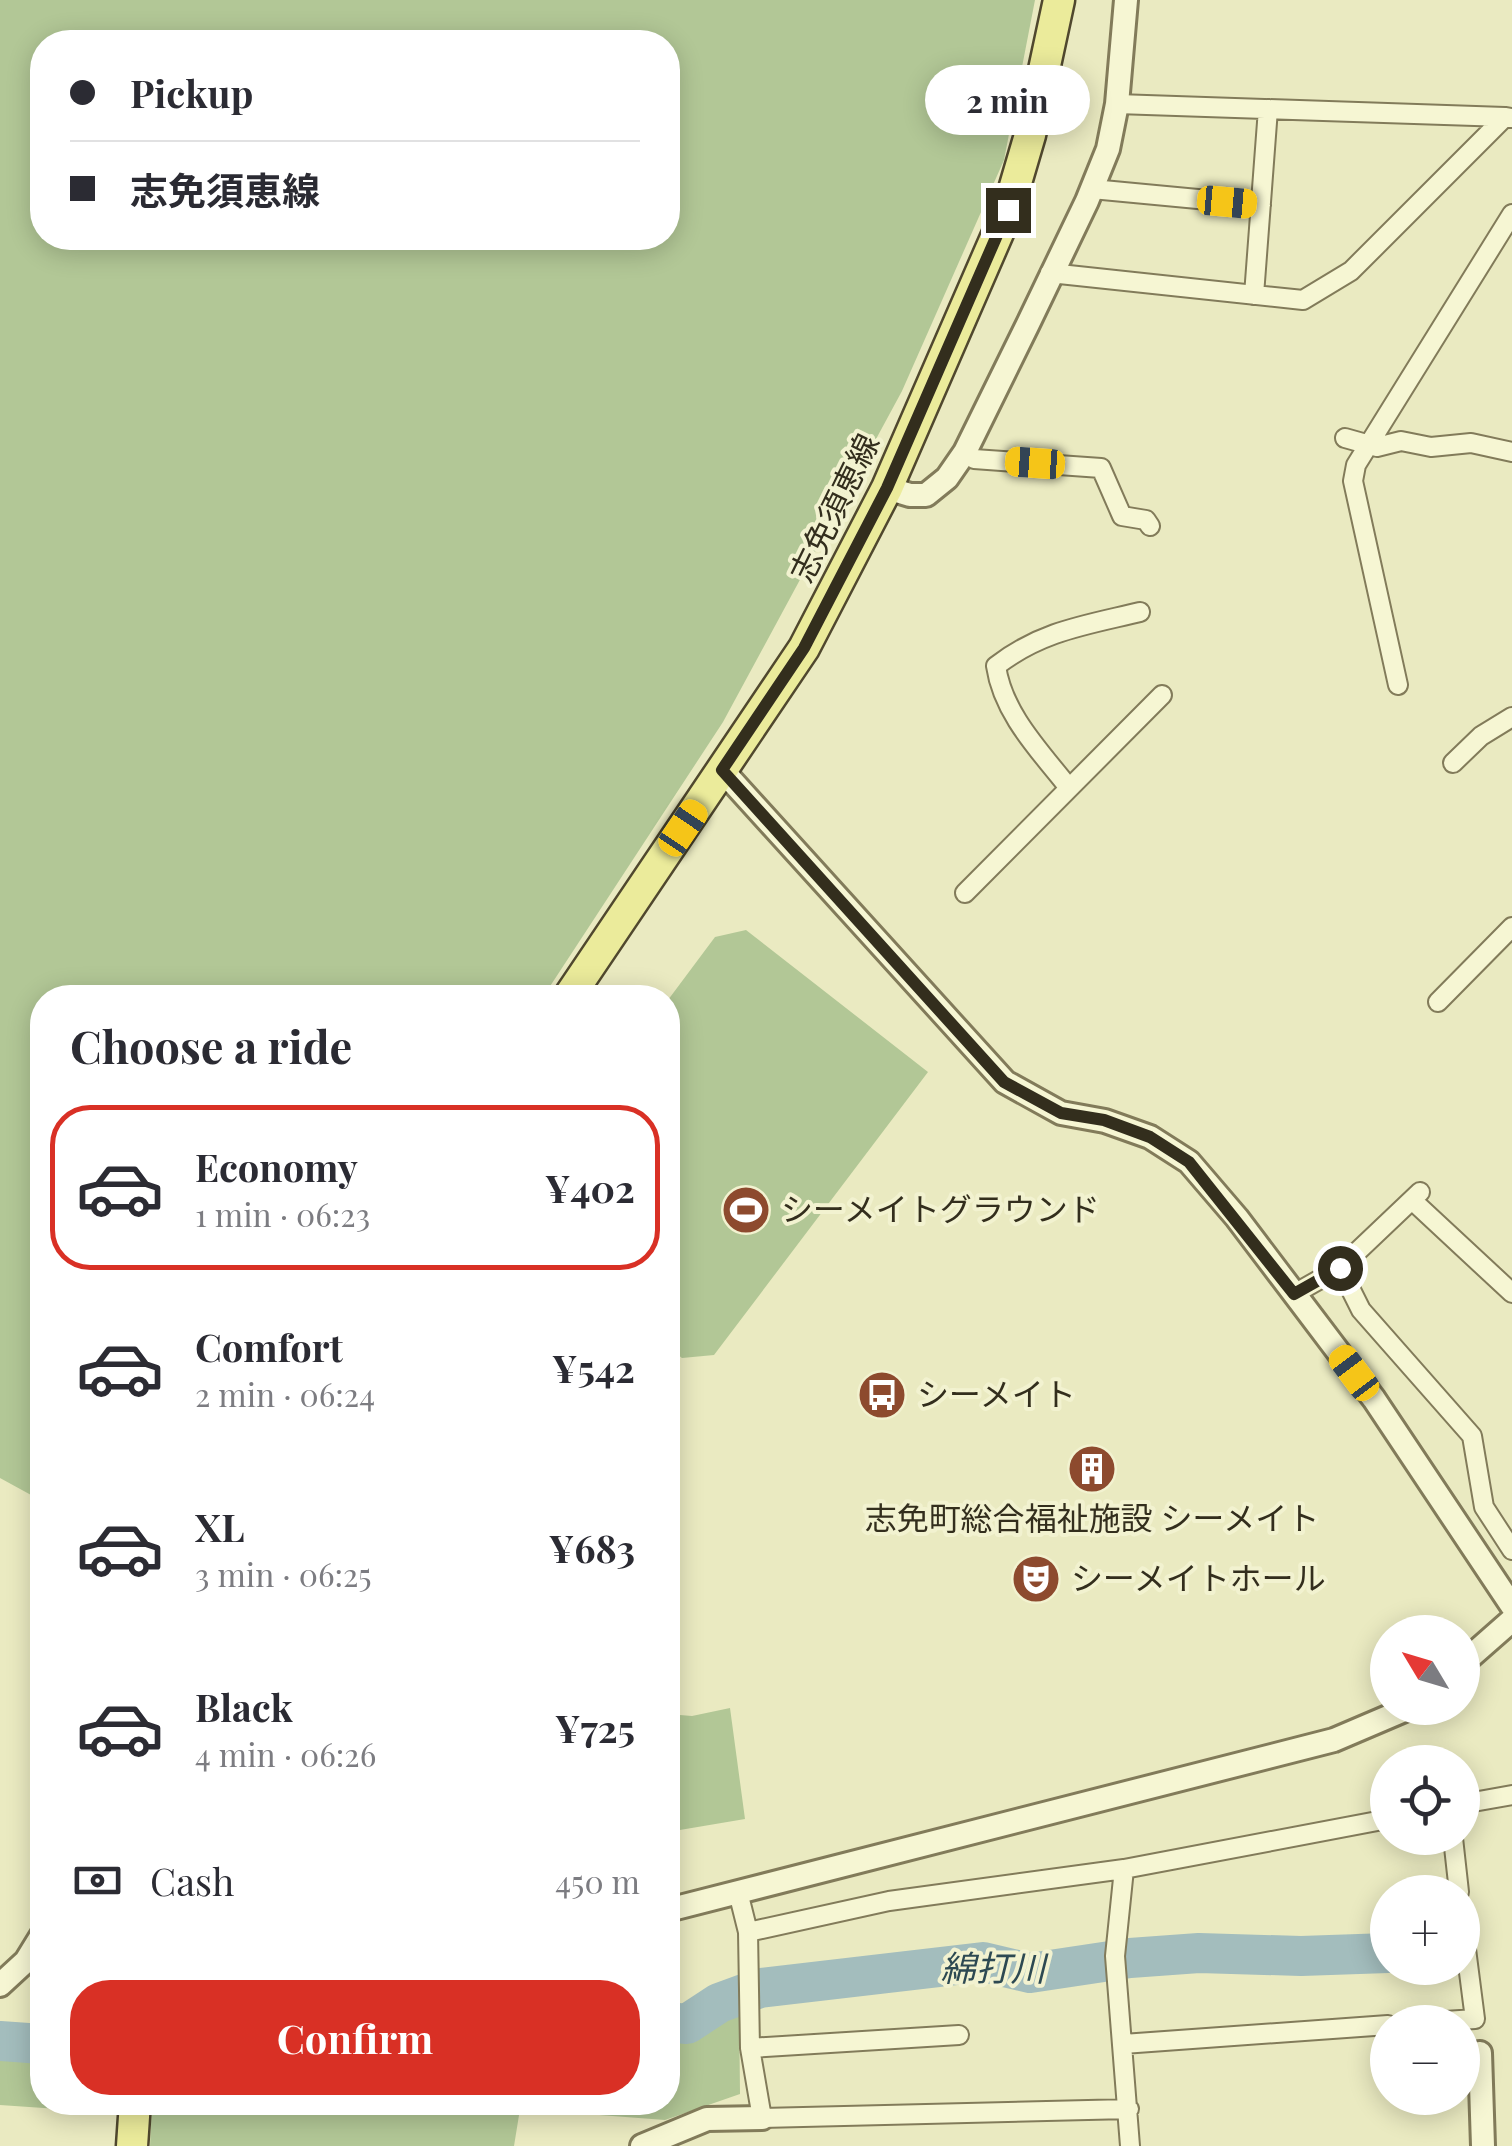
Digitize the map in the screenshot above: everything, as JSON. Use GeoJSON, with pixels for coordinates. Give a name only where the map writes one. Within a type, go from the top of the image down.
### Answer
{"type":"FeatureCollection","features":[{"type":"Feature","properties":{"kind":"main road","name":"志免須恵線"},"geometry":{"type":"LineString","coordinates":[[577,985],[804,648],[887,488],[1008,210],[1030,135],[1060,0]]}},
{"type":"Feature","properties":{"kind":"main road"},"geometry":{"type":"LineString","coordinates":[[132,2146],[134,2115]]}},
{"type":"Feature","properties":{"kind":"street"},"geometry":{"type":"LineString","coordinates":[[887,488],[910,496],[926,495],[947,478],[965,452],[1108,150],[1117,104],[1126,0]]}},
{"type":"Feature","properties":{"kind":"street"},"geometry":{"type":"LineString","coordinates":[[1117,104],[1508,118]]}},
{"type":"Feature","properties":{"kind":"street"},"geometry":{"type":"LineString","coordinates":[[1254,295],[1268,109]]}},
{"type":"Feature","properties":{"kind":"street"},"geometry":{"type":"LineString","coordinates":[[1050,274],[1303,300],[1350,271],[1508,118]]}},
{"type":"Feature","properties":{"kind":"street"},"geometry":{"type":"LineString","coordinates":[[1092,189],[1261,205]]}},
{"type":"Feature","properties":{"kind":"street"},"geometry":{"type":"LineString","coordinates":[[1398,685],[1353,481],[1356,465],[1512,214]]}},
{"type":"Feature","properties":{"kind":"street"},"geometry":{"type":"LineString","coordinates":[[1345,438],[1377,447],[1400,441],[1430,447],[1471,443],[1512,452]]}},
{"type":"Feature","properties":{"kind":"street"},"geometry":{"type":"LineString","coordinates":[[965,452],[974,459],[1100,468],[1122,516],[1146,520],[1150,526]]}},
{"type":"Feature","properties":{"kind":"street"},"geometry":{"type":"LineString","coordinates":[[1069,788],[1010,710],[999,688],[996,666],[1016,650],[1060,630],[1140,612]]}},
{"type":"Feature","properties":{"kind":"street"},"geometry":{"type":"LineString","coordinates":[[965,893],[1162,695]]}},
{"type":"Feature","properties":{"kind":"street"},"geometry":{"type":"LineString","coordinates":[[1453,763],[1481,736],[1512,717]]}},
{"type":"Feature","properties":{"kind":"street"},"geometry":{"type":"LineString","coordinates":[[722,770],[1004,1082],[1061,1113],[1104,1120],[1150,1137],[1189,1162],[1374,1399],[1512,1606]]}},
{"type":"Feature","properties":{"kind":"street"},"geometry":{"type":"LineString","coordinates":[[1438,1002],[1512,928]]}},
{"type":"Feature","properties":{"kind":"street"},"geometry":{"type":"LineString","coordinates":[[1294,1294],[1340,1268],[1416,1196],[1512,1293]]}},
{"type":"Feature","properties":{"kind":"street"},"geometry":{"type":"LineString","coordinates":[[1340,1268],[1372,1325],[1477,1431],[1484,1507],[1512,1550]]}},
{"type":"Feature","properties":{"kind":"street"},"geometry":{"type":"LineString","coordinates":[[1480,1648],[1512,1620]]}},
{"type":"Feature","properties":{"kind":"street"},"geometry":{"type":"LineString","coordinates":[[680,1907],[1334,1740],[1370,1725]]}},
{"type":"Feature","properties":{"kind":"street"},"geometry":{"type":"LineString","coordinates":[[1480,1801],[1512,1795]]}},
{"type":"Feature","properties":{"kind":"street"},"geometry":{"type":"LineString","coordinates":[[748,1932],[888,1901],[1124,1869],[1370,1822]]}},
{"type":"Feature","properties":{"kind":"street"},"geometry":{"type":"LineString","coordinates":[[1124,1869],[1115,1956],[1130,2146]]}},
{"type":"Feature","properties":{"kind":"street"},"geometry":{"type":"LineString","coordinates":[[738,1892],[748,1932],[750,2048],[762,2118]]}},
{"type":"Feature","properties":{"kind":"street"},"geometry":{"type":"LineString","coordinates":[[0,1986],[30,1954]]}},
{"type":"Feature","properties":{"kind":"street"},"geometry":{"type":"LineString","coordinates":[[1123,2044],[1370,2027]]}},
{"type":"Feature","properties":{"kind":"street"},"geometry":{"type":"LineString","coordinates":[[750,2048],[960,2035]]}},
{"type":"Feature","properties":{"kind":"street"},"geometry":{"type":"LineString","coordinates":[[1480,2053],[1484,2146]]}},
{"type":"Feature","properties":{"kind":"street"},"geometry":{"type":"LineString","coordinates":[[642,2146],[707,2118],[1129,2108]]}},
{"type":"Feature","properties":{"kind":"green space"},"geometry":{"type":"Polygon","coordinates":[[[0,0],[1035,0],[1004,160],[902,391],[723,722],[551,985],[30,985],[30,1494],[0,1478],[0,0]]]}},
{"type":"Feature","properties":{"kind":"green space","name":"シーメイトグラウンド"},"geometry":{"type":"Polygon","coordinates":[[[746,930],[928,1072],[714,1355],[682,1358],[679,985],[715,937],[746,930]]]}},
{"type":"Feature","properties":{"kind":"green space"},"geometry":{"type":"Polygon","coordinates":[[[730,1708],[745,1819],[680,1830],[680,1715],[730,1708]]]}},
{"type":"Feature","properties":{"kind":"green space"},"geometry":{"type":"Polygon","coordinates":[[[739,1999],[740,2094],[680,2115],[680,2024],[701,2025],[739,1999]]]}},
{"type":"Feature","properties":{"kind":"green space"},"geometry":{"type":"Polygon","coordinates":[[[0,2034],[30,2036],[30,2107],[0,2105],[0,2034]]]}},
{"type":"Feature","properties":{"kind":"green space"},"geometry":{"type":"Polygon","coordinates":[[[151,2115],[519,2115],[514,2146],[150,2146],[151,2115]]]}},
{"type":"Feature","properties":{"kind":"green space"},"geometry":{"type":"Polygon","coordinates":[[[599,2115],[679,2115],[665,2120],[599,2115]]]}},
{"type":"Feature","properties":{"kind":"waterway","name":"綿打川"},"geometry":{"type":"LineString","coordinates":[[680,2023],[687,2024],[719,2003],[760,1988],[983,1962],[1030,1973],[1130,1958],[1199,1953],[1370,1954]]}},
{"type":"Feature","properties":{"kind":"waterway","name":"綿打川"},"geometry":{"type":"LineString","coordinates":[[0,2041],[30,2043]]}},
{"type":"Feature","properties":{"kind":"place","name":"シーメイトグラウンド"},"geometry":{"type":"Point","coordinates":[746,1210]}},
{"type":"Feature","properties":{"kind":"place","name":"シーメイト"},"geometry":{"type":"Point","coordinates":[882,1395]}},
{"type":"Feature","properties":{"kind":"place","name":"志免町総合福祉施設 シーメイト"},"geometry":{"type":"Point","coordinates":[1092,1469]}},
{"type":"Feature","properties":{"kind":"place","name":"シーメイトホール"},"geometry":{"type":"Point","coordinates":[1036,1579]}},
{"type":"Feature","properties":{"kind":"route"},"geometry":{"type":"LineString","coordinates":[[1008,210],[887,488],[804,648],[722,770],[1004,1082],[1061,1113],[1104,1120],[1150,1137],[1189,1162],[1294,1294],[1340,1268]]}}]}
